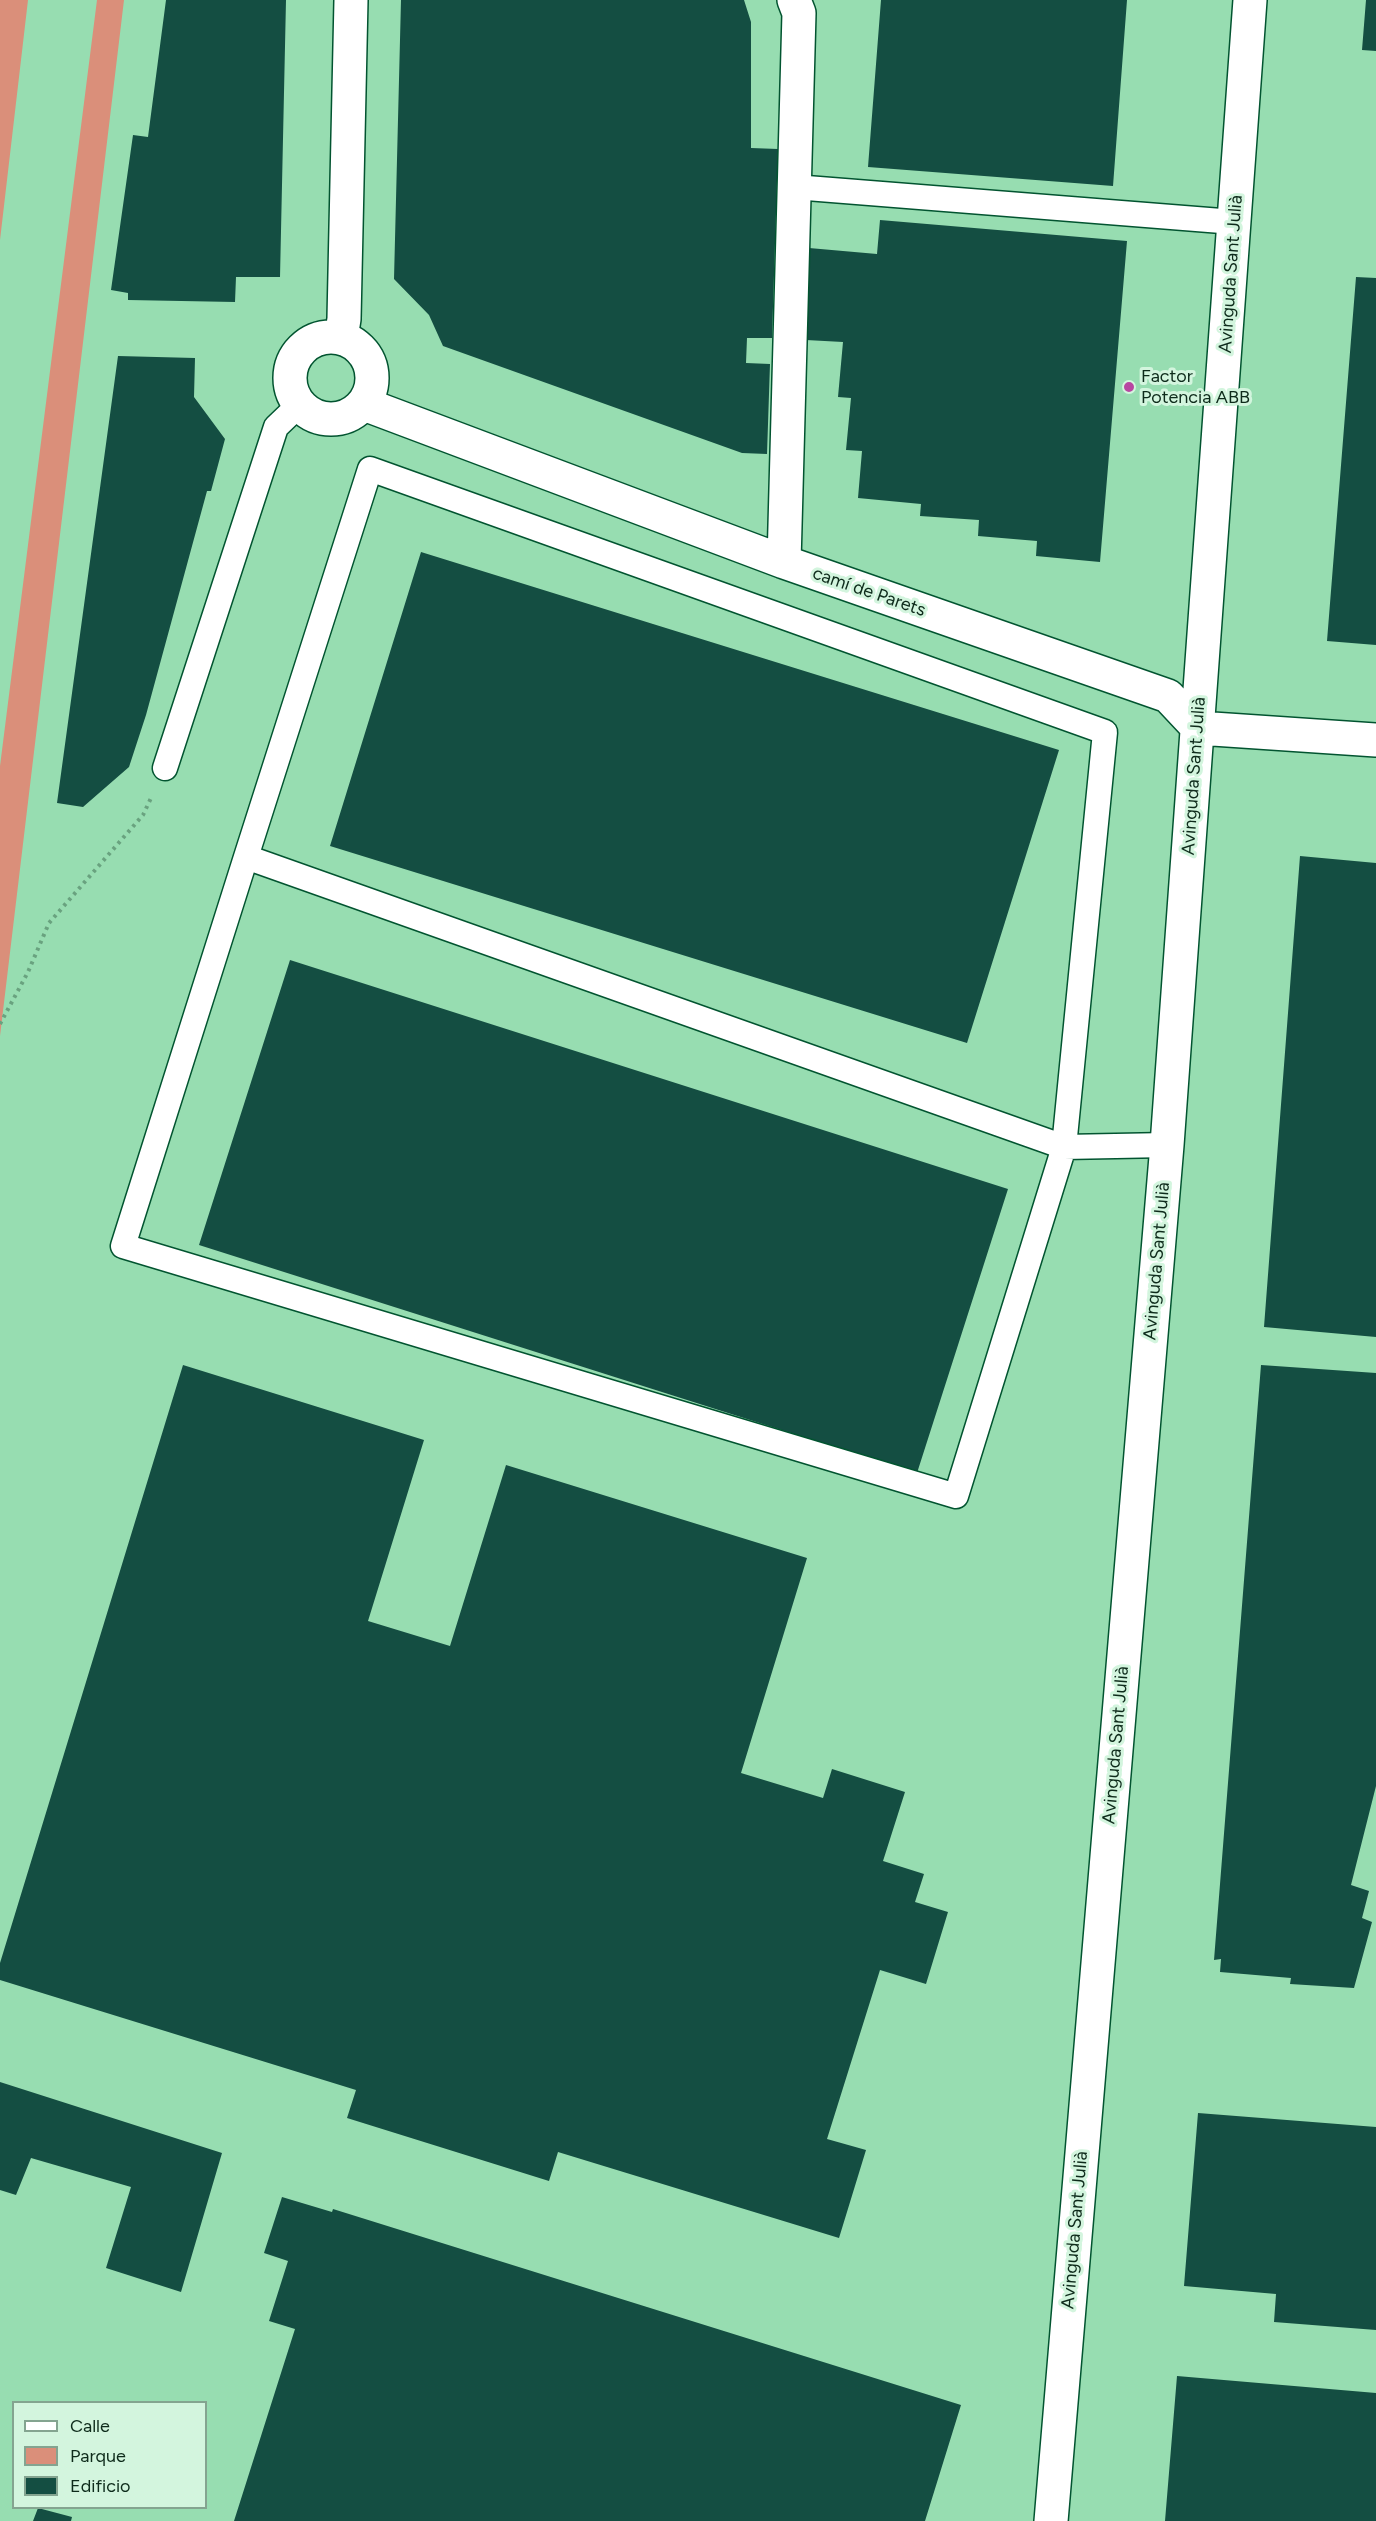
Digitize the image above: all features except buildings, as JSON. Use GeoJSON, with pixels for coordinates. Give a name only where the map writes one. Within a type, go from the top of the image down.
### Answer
{"type":"FeatureCollection","features":[{"type":"Feature","properties":{"kind":"street"},"geometry":{"type":"LineString","coordinates":[[341,338],[344,319],[351,0]]}},
{"type":"Feature","properties":{"kind":"street"},"geometry":{"type":"LineString","coordinates":[[784,562],[799,13],[794,0]]}},
{"type":"Feature","properties":{"kind":"street","name":"Avinguda Sant Julià"},"geometry":{"type":"LineString","coordinates":[[1051,2521],[1167,1145],[1250,0]]}},
{"type":"Feature","properties":{"kind":"street"},"geometry":{"type":"LineString","coordinates":[[328,337],[341,338],[362,350],[369,360],[372,376],[370,391],[364,404],[354,413],[340,419],[325,419],[312,415],[299,405],[292,393],[290,380],[292,364],[302,349],[312,341],[328,337]]}},
{"type":"Feature","properties":{"kind":"street","name":"camí de Parets"},"geometry":{"type":"LineString","coordinates":[[364,404],[784,562],[1168,696],[1198,728]]}},
{"type":"Feature","properties":{"kind":"street"},"geometry":{"type":"LineString","coordinates":[[1198,728],[1376,740]]}},
{"type":"Feature","properties":{"kind":"lane"},"geometry":{"type":"LineString","coordinates":[[794,187],[1234,222]]}},
{"type":"Feature","properties":{"kind":"lane"},"geometry":{"type":"LineString","coordinates":[[165,768],[276,428],[299,405]]}},
{"type":"Feature","properties":{"kind":"lane"},"geometry":{"type":"LineString","coordinates":[[369,469],[1105,732],[1064,1147],[956,1496],[123,1246],[369,469]]}},
{"type":"Feature","properties":{"kind":"lane"},"geometry":{"type":"LineString","coordinates":[[246,857],[1064,1147],[1167,1145]]}},
{"type":"Feature","properties":{"kind":"path"},"geometry":{"type":"LineString","coordinates":[[0,1024],[28,972],[49,923],[143,815],[165,768]]}},
{"type":"Feature","properties":{"kind":"green space"},"geometry":{"type":"Polygon","coordinates":[[[0,0],[28,0],[0,240],[0,0]]]}},
{"type":"Feature","properties":{"kind":"green space"},"geometry":{"type":"Polygon","coordinates":[[[97,0],[124,0],[0,1036],[0,766],[97,0]]]}},
{"type":"Feature","properties":{"kind":"place","name":"Factor Potencia ABB"},"geometry":{"type":"Point","coordinates":[1129,387]}}]}
